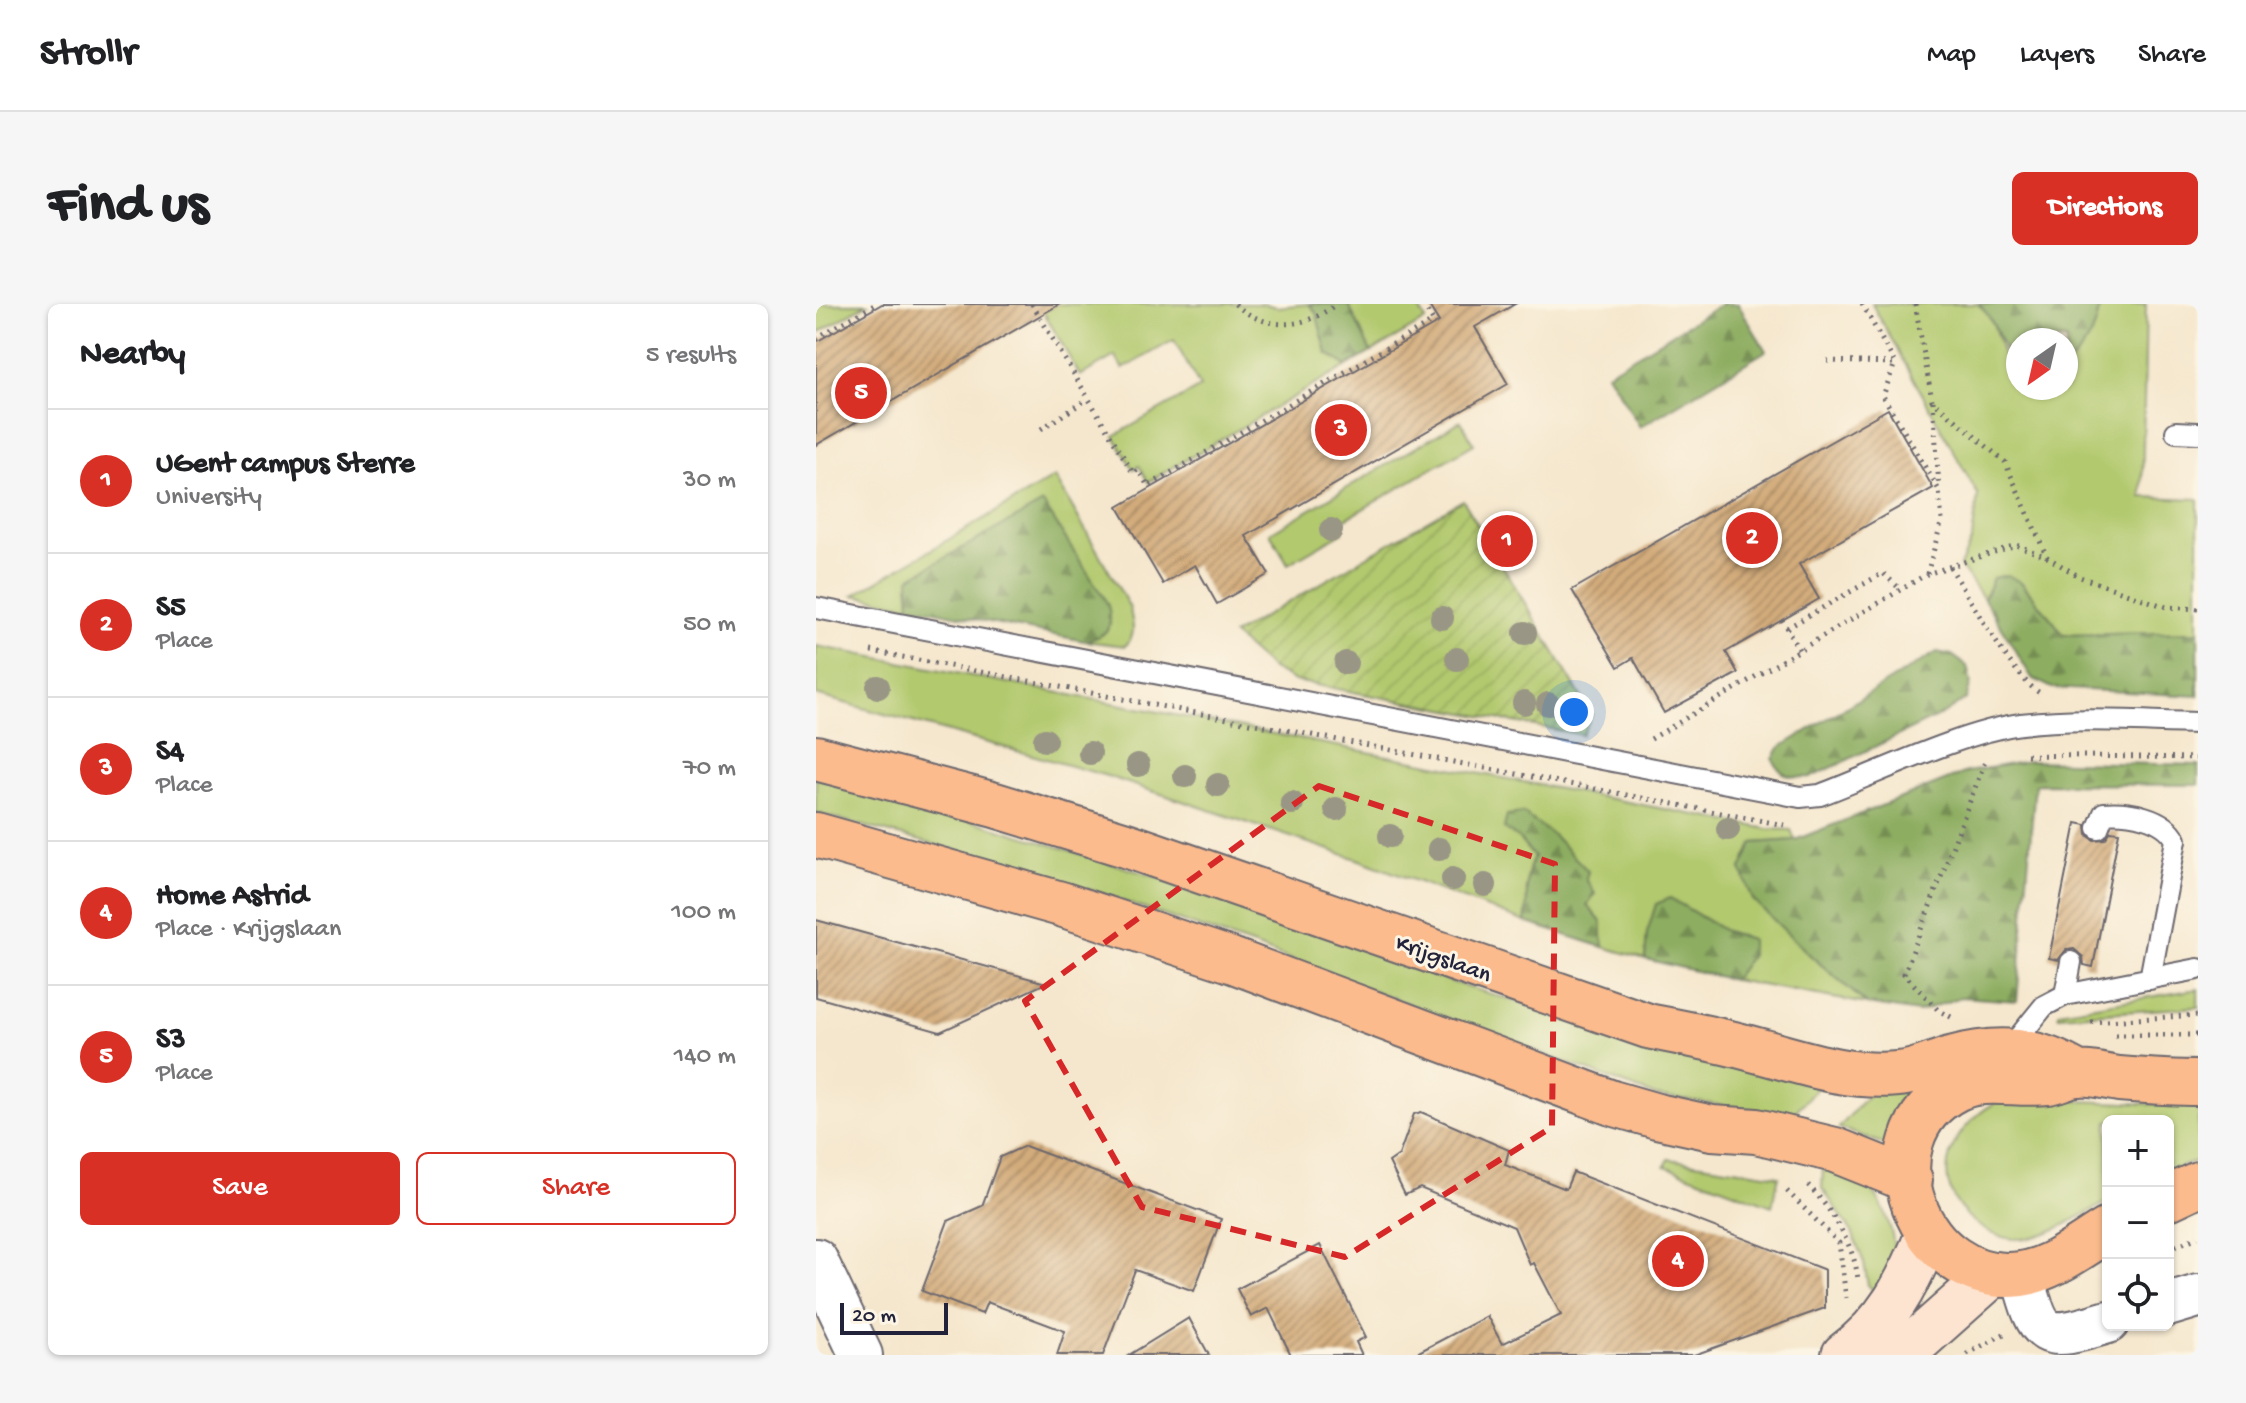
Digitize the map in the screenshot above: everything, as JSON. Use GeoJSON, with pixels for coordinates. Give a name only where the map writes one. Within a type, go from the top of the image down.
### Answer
{"type":"FeatureCollection","features":[{"type":"Feature","properties":{"kind":"main road","name":"Krijgslaan"},"geometry":{"type":"LineString","coordinates":[[816,758],[995,805],[1126,845],[1635,1022],[1836,1072],[1901,1074],[1973,1054],[1999,1066],[2052,1057],[2078,1074],[2198,1083]]}},
{"type":"Feature","properties":{"kind":"main road"},"geometry":{"type":"LineString","coordinates":[[816,835],[1061,904],[1231,960],[1612,1103],[1712,1128],[1756,1131],[1835,1150],[1910,1180]]}},
{"type":"Feature","properties":{"kind":"main road"},"geometry":{"type":"LineString","coordinates":[[1999,1066],[1934,1104],[1917,1125],[1905,1152],[1916,1209],[1928,1234],[1946,1253],[1968,1267],[2007,1274],[2051,1264],[2102,1234]]}},
{"type":"Feature","properties":{"kind":"main road"},"geometry":{"type":"LineString","coordinates":[[2174,1195],[2198,1184]]}},
{"type":"Feature","properties":{"kind":"main road"},"geometry":{"type":"LineString","coordinates":[[1844,1355],[1886,1318],[1902,1292],[1928,1234]]}},
{"type":"Feature","properties":{"kind":"main road"},"geometry":{"type":"LineString","coordinates":[[1902,1355],[2007,1274]]}},
{"type":"Feature","properties":{"kind":"street"},"geometry":{"type":"LineString","coordinates":[[816,1260],[861,1355]]}},
{"type":"Feature","properties":{"kind":"street"},"geometry":{"type":"LineString","coordinates":[[2007,1274],[2033,1317],[2045,1330],[2060,1336],[2102,1324]]}},
{"type":"Feature","properties":{"kind":"street"},"geometry":{"type":"LineString","coordinates":[[2174,1303],[2198,1296]]}},
{"type":"Feature","properties":{"kind":"lane"},"geometry":{"type":"LineString","coordinates":[[2176,432],[2198,433]]}},
{"type":"Feature","properties":{"kind":"lane"},"geometry":{"type":"LineString","coordinates":[[816,608],[1800,797],[1820,795],[1980,734],[2018,724],[2059,721],[2198,723]]}},
{"type":"Feature","properties":{"kind":"lane"},"geometry":{"type":"LineString","coordinates":[[2098,828],[2104,813],[2114,812],[2159,821],[2171,829],[2176,840],[2150,979]]}},
{"type":"Feature","properties":{"kind":"lane"},"geometry":{"type":"LineString","coordinates":[[2065,995],[2071,962]]}},
{"type":"Feature","properties":{"kind":"lane"},"geometry":{"type":"LineString","coordinates":[[1999,1066],[2044,1006],[2065,995],[2198,969]]}},
{"type":"Feature","properties":{"kind":"path"},"geometry":{"type":"LineString","coordinates":[[816,338],[876,304]]}},
{"type":"Feature","properties":{"kind":"path"},"geometry":{"type":"LineString","coordinates":[[1032,304],[1133,473],[1138,470],[1148,486],[1433,321],[1423,304]]}},
{"type":"Feature","properties":{"kind":"path"},"geometry":{"type":"LineString","coordinates":[[1235,304],[1251,318],[1272,326],[1298,323],[1336,304]]}},
{"type":"Feature","properties":{"kind":"path"},"geometry":{"type":"LineString","coordinates":[[1862,304],[1895,363],[1883,396],[1939,490]]}},
{"type":"Feature","properties":{"kind":"path"},"geometry":{"type":"LineString","coordinates":[[1915,304],[1932,400],[1942,520],[1927,574]]}},
{"type":"Feature","properties":{"kind":"path"},"geometry":{"type":"LineString","coordinates":[[1827,361],[1895,363]]}},
{"type":"Feature","properties":{"kind":"path"},"geometry":{"type":"LineString","coordinates":[[1041,429],[1088,399]]}},
{"type":"Feature","properties":{"kind":"path"},"geometry":{"type":"LineString","coordinates":[[1932,400],[2005,462],[2047,557]]}},
{"type":"Feature","properties":{"kind":"path"},"geometry":{"type":"LineString","coordinates":[[1619,764],[1662,731],[1927,574],[2016,545],[2047,557],[2080,577],[2166,607],[2198,609]]}},
{"type":"Feature","properties":{"kind":"path"},"geometry":{"type":"LineString","coordinates":[[1950,567],[2030,688],[2046,695]]}},
{"type":"Feature","properties":{"kind":"path"},"geometry":{"type":"LineString","coordinates":[[1787,628],[1883,573],[1901,590]]}},
{"type":"Feature","properties":{"kind":"path"},"geometry":{"type":"LineString","coordinates":[[1782,620],[1799,650]]}},
{"type":"Feature","properties":{"kind":"path"},"geometry":{"type":"LineString","coordinates":[[1955,1020],[1938,1010],[1904,974],[1978,784]]}},
{"type":"Feature","properties":{"kind":"path"},"geometry":{"type":"LineString","coordinates":[[2087,1022],[2198,1015]]}},
{"type":"Feature","properties":{"kind":"path"},"geometry":{"type":"LineString","coordinates":[[2108,1034],[2198,1035]]}},
{"type":"Feature","properties":{"kind":"path"},"geometry":{"type":"LineString","coordinates":[[1811,1187],[1838,1226],[1851,1252],[1859,1293]]}},
{"type":"Feature","properties":{"kind":"path"},"geometry":{"type":"LineString","coordinates":[[1787,1191],[1839,1243],[1846,1298]]}},
{"type":"Feature","properties":{"kind":"path"},"geometry":{"type":"LineString","coordinates":[[2174,1247],[2198,1237]]}},
{"type":"Feature","properties":{"kind":"highlighted area"},"geometry":{"type":"Polygon","coordinates":[[[1319,786],[1555,864],[1552,1127],[1345,1257],[1142,1207],[1025,1001],[1319,786]]]}},
{"type":"Feature","properties":{"kind":"green space"},"geometry":{"type":"Polygon","coordinates":[[[816,304],[867,304],[816,334],[816,304]]]}},
{"type":"Feature","properties":{"kind":"green space"},"geometry":{"type":"Polygon","coordinates":[[[1039,304],[1264,304],[1277,307],[1309,304],[1316,312],[1327,353],[1347,366],[1148,482],[1139,466],[1133,469],[1114,436],[1200,387],[1174,340],[1123,369],[1115,356],[1080,376],[1039,304]]]}},
{"type":"Feature","properties":{"kind":"green space"},"geometry":{"type":"Polygon","coordinates":[[[1309,304],[1348,304],[1371,352],[1347,366],[1327,353],[1316,312],[1309,304]]]}},
{"type":"Feature","properties":{"kind":"green space"},"geometry":{"type":"Polygon","coordinates":[[[1348,304],[1416,304],[1426,320],[1371,352],[1348,304]]]}},
{"type":"Feature","properties":{"kind":"green space"},"geometry":{"type":"Polygon","coordinates":[[[1722,304],[1738,304],[1766,351],[1640,427],[1607,373],[1722,304]]]}},
{"type":"Feature","properties":{"kind":"green space"},"geometry":{"type":"Polygon","coordinates":[[[1872,304],[1978,304],[1991,316],[2006,358],[2006,400],[2078,400],[2078,354],[2097,322],[2099,304],[2146,304],[2142,497],[2198,499],[2198,632],[2064,635],[2023,584],[1993,578],[1984,599],[1960,566],[1972,539],[1978,495],[1872,304]]]}},
{"type":"Feature","properties":{"kind":"green space"},"geometry":{"type":"Polygon","coordinates":[[[1978,304],[2099,304],[2097,322],[2078,354],[2078,328],[2006,328],[2006,353],[1985,311],[1978,304]]]}},
{"type":"Feature","properties":{"kind":"green space"},"geometry":{"type":"Polygon","coordinates":[[[1461,421],[1474,444],[1339,523],[1343,532],[1288,564],[1270,533],[1461,421]]]}},
{"type":"Feature","properties":{"kind":"green space"},"geometry":{"type":"Polygon","coordinates":[[[1055,477],[1129,606],[1133,632],[1125,646],[1084,641],[1108,629],[1110,618],[1107,603],[908,585],[910,606],[854,595],[1055,477]]]}},
{"type":"Feature","properties":{"kind":"green space"},"geometry":{"type":"Polygon","coordinates":[[[1463,500],[1592,715],[1582,735],[1295,681],[1272,669],[1233,635],[1463,500]]]}},
{"type":"Feature","properties":{"kind":"green space"},"geometry":{"type":"Polygon","coordinates":[[[1043,503],[1107,603],[1110,624],[1104,633],[1084,641],[910,606],[909,578],[1043,503]]]}},
{"type":"Feature","properties":{"kind":"green space"},"geometry":{"type":"Polygon","coordinates":[[[2008,575],[2023,584],[2064,635],[2198,632],[2198,696],[2052,688],[2032,678],[1984,599],[1993,578],[2008,575]]]}},
{"type":"Feature","properties":{"kind":"green space"},"geometry":{"type":"Polygon","coordinates":[[[816,646],[1768,829],[1791,830],[1795,840],[1753,843],[1741,869],[1753,899],[1811,956],[1867,1004],[1733,980],[1751,955],[1751,939],[1725,931],[1670,898],[1647,933],[1645,959],[1603,947],[1601,922],[1587,905],[1569,853],[1554,836],[1519,838],[1534,857],[1528,873],[1525,922],[1357,859],[1107,776],[816,695],[816,646]]]}},
{"type":"Feature","properties":{"kind":"green space"},"geometry":{"type":"Polygon","coordinates":[[[1937,652],[1952,655],[1967,666],[1971,683],[1966,699],[1945,713],[1812,777],[1788,776],[1776,765],[1773,759],[1779,748],[1937,652]]]}},
{"type":"Feature","properties":{"kind":"green space"},"geometry":{"type":"Polygon","coordinates":[[[2028,761],[2198,765],[2198,785],[2035,784],[2017,1001],[1961,997],[1918,1012],[1867,1004],[1753,900],[1741,869],[1753,843],[1795,840],[1967,772],[2028,761]]]}},
{"type":"Feature","properties":{"kind":"green space"},"geometry":{"type":"Polygon","coordinates":[[[816,777],[871,790],[1271,912],[1455,983],[1631,1037],[1822,1083],[1792,1115],[1656,1096],[1260,948],[1037,872],[816,813],[816,777]]]}},
{"type":"Feature","properties":{"kind":"green space"},"geometry":{"type":"Polygon","coordinates":[[[1523,813],[1554,836],[1588,871],[1586,879],[1595,894],[1587,905],[1601,922],[1603,947],[1525,922],[1528,873],[1534,857],[1519,839],[1504,828],[1507,815],[1523,813]]]}},
{"type":"Feature","properties":{"kind":"green space"},"geometry":{"type":"Polygon","coordinates":[[[1670,898],[1725,931],[1751,939],[1751,955],[1733,980],[1645,959],[1647,933],[1656,904],[1670,898]]]}},
{"type":"Feature","properties":{"kind":"green space"},"geometry":{"type":"Polygon","coordinates":[[[2198,989],[2198,1007],[2058,1016],[2058,1012],[2198,989]]]}},
{"type":"Feature","properties":{"kind":"green space"},"geometry":{"type":"Polygon","coordinates":[[[1924,1084],[1894,1125],[1887,1145],[1839,1128],[1872,1090],[1924,1084]]]}},
{"type":"Feature","properties":{"kind":"green space"},"geometry":{"type":"Polygon","coordinates":[[[2004,1098],[2198,1106],[2198,1160],[2174,1170],[2174,1115],[2102,1115],[2102,1205],[2034,1237],[2017,1239],[1998,1236],[1977,1224],[1960,1208],[1950,1190],[1947,1172],[1958,1138],[1970,1122],[2004,1098]]]}},
{"type":"Feature","properties":{"kind":"green space"},"geometry":{"type":"Polygon","coordinates":[[[1669,1159],[1779,1176],[1772,1206],[1665,1166],[1669,1159]]]}},
{"type":"Feature","properties":{"kind":"green space"},"geometry":{"type":"Polygon","coordinates":[[[1823,1169],[1864,1184],[1877,1198],[1888,1219],[1894,1253],[1881,1298],[1868,1285],[1864,1263],[1852,1232],[1822,1188],[1823,1169]]]}},
{"type":"Feature","properties":{"kind":"building"},"geometry":{"type":"Polygon","coordinates":[[[882,304],[1060,304],[816,445],[816,342],[882,304]]]}},
{"type":"Feature","properties":{"kind":"building"},"geometry":{"type":"Polygon","coordinates":[[[1428,304],[1515,304],[1475,327],[1508,384],[1246,536],[1269,574],[1217,604],[1195,565],[1163,584],[1118,507],[1439,322],[1428,304]]]}},
{"type":"Feature","properties":{"kind":"building"},"geometry":{"type":"Polygon","coordinates":[[[1888,409],[1933,488],[1799,564],[1819,599],[1726,652],[1738,673],[1664,713],[1633,658],[1618,667],[1572,590],[1888,409]]]}},
{"type":"Feature","properties":{"kind":"building"},"geometry":{"type":"Polygon","coordinates":[[[2076,823],[2086,825],[2087,835],[2094,840],[2105,839],[2111,831],[2119,832],[2093,967],[2084,965],[2083,957],[2074,949],[2066,950],[2058,960],[2049,958],[2076,823]]]}},
{"type":"Feature","properties":{"kind":"building"},"geometry":{"type":"Polygon","coordinates":[[[816,920],[1046,983],[940,1032],[816,997],[816,920]]]}},
{"type":"Feature","properties":{"kind":"building"},"geometry":{"type":"Polygon","coordinates":[[[1421,1112],[1509,1150],[1505,1165],[1566,1189],[1573,1172],[1825,1270],[1825,1308],[1694,1355],[1413,1355],[1487,1316],[1502,1344],[1561,1315],[1534,1263],[1530,1265],[1514,1227],[1420,1188],[1405,1195],[1389,1162],[1399,1155],[1414,1114],[1421,1112]]]}},
{"type":"Feature","properties":{"kind":"building"},"geometry":{"type":"Polygon","coordinates":[[[1025,1146],[1221,1219],[1194,1291],[1135,1270],[1103,1355],[1057,1355],[1065,1331],[987,1302],[982,1314],[922,1291],[948,1221],[982,1206],[1000,1157],[1025,1146]]]}},
{"type":"Feature","properties":{"kind":"building"},"geometry":{"type":"Polygon","coordinates":[[[1320,1245],[1366,1337],[1356,1342],[1362,1355],[1291,1355],[1268,1308],[1251,1317],[1237,1289],[1320,1245]]]}},
{"type":"Feature","properties":{"kind":"building"},"geometry":{"type":"Polygon","coordinates":[[[1189,1318],[1209,1355],[1129,1355],[1189,1318]]]}},
{"type":"Feature","properties":{"kind":"place","name":"S3"},"geometry":{"type":"Point","coordinates":[861,393]}},
{"type":"Feature","properties":{"kind":"place","name":"S4"},"geometry":{"type":"Point","coordinates":[1341,430]}},
{"type":"Feature","properties":{"kind":"place","name":"S5"},"geometry":{"type":"Point","coordinates":[1752,538]}},
{"type":"Feature","properties":{"kind":"place","name":"UGent campus Sterre"},"geometry":{"type":"Point","coordinates":[1507,541]}},
{"type":"Feature","properties":{"kind":"place","name":"Home Astrid"},"geometry":{"type":"Point","coordinates":[1678,1261]}}]}
